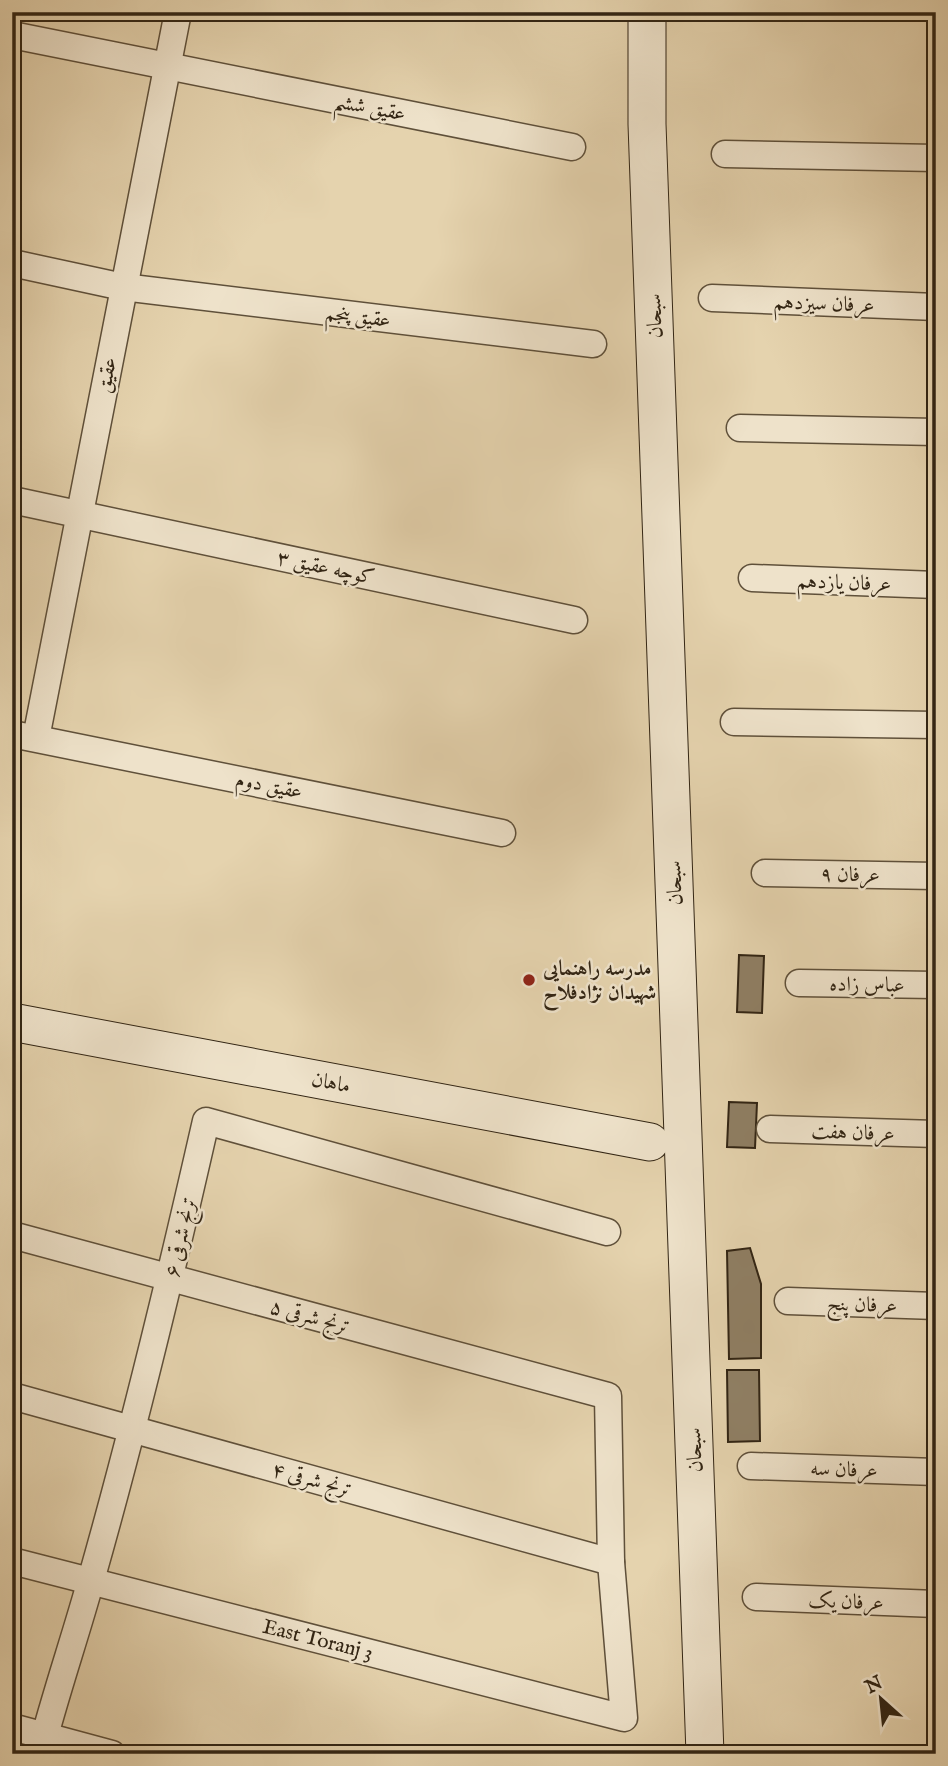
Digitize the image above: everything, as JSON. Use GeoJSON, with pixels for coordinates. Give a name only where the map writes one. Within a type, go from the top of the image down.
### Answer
{"type":"FeatureCollection","features":[{"type":"Feature","properties":{"kind":"street","name":"عقیق"},"geometry":{"type":"LineString","coordinates":[[24,736],[78,515],[178,12]]}},
{"type":"Feature","properties":{"kind":"street","name":"سبحان"},"geometry":{"type":"LineString","coordinates":[[647,12],[647,124],[705,1754]]}},
{"type":"Feature","properties":{"kind":"street","name":"عقیق ششم"},"geometry":{"type":"LineString","coordinates":[[12,35],[572,147]]}},
{"type":"Feature","properties":{"kind":"street"},"geometry":{"type":"LineString","coordinates":[[725,154],[936,158]]}},
{"type":"Feature","properties":{"kind":"street","name":"عقیق پنجم"},"geometry":{"type":"LineString","coordinates":[[12,263],[123,287],[593,344]]}},
{"type":"Feature","properties":{"kind":"street","name":"عرفان سیزدهم"},"geometry":{"type":"LineString","coordinates":[[712,298],[936,307]]}},
{"type":"Feature","properties":{"kind":"street"},"geometry":{"type":"LineString","coordinates":[[740,428],[936,432]]}},
{"type":"Feature","properties":{"kind":"street","name":"کوچه عقیق ۳"},"geometry":{"type":"LineString","coordinates":[[12,500],[574,620]]}},
{"type":"Feature","properties":{"kind":"street","name":"عرفان یازدهم"},"geometry":{"type":"LineString","coordinates":[[752,578],[936,585]]}},
{"type":"Feature","properties":{"kind":"street"},"geometry":{"type":"LineString","coordinates":[[734,722],[936,725]]}},
{"type":"Feature","properties":{"kind":"street","name":"عقیق دوم"},"geometry":{"type":"LineString","coordinates":[[24,736],[502,833]]}},
{"type":"Feature","properties":{"kind":"street","name":"عرفان ۹"},"geometry":{"type":"LineString","coordinates":[[765,873],[936,876]]}},
{"type":"Feature","properties":{"kind":"street","name":"عباس زاده"},"geometry":{"type":"LineString","coordinates":[[799,983],[936,985]]}},
{"type":"Feature","properties":{"kind":"street","name":"ماهان"},"geometry":{"type":"LineString","coordinates":[[12,1022],[650,1142]]}},
{"type":"Feature","properties":{"kind":"street"},"geometry":{"type":"LineString","coordinates":[[681,1080],[650,1142],[685,1202]]}},
{"type":"Feature","properties":{"kind":"street","name":"ترنج شرقی ۶"},"geometry":{"type":"LineString","coordinates":[[43,1745],[91,1581],[171,1278],[206,1121],[607,1232]]}},
{"type":"Feature","properties":{"kind":"street","name":"عرفان هفت"},"geometry":{"type":"LineString","coordinates":[[770,1129],[936,1134]]}},
{"type":"Feature","properties":{"kind":"street","name":"ترنج شرقی ۵"},"geometry":{"type":"LineString","coordinates":[[12,1236],[608,1396],[611,1562]]}},
{"type":"Feature","properties":{"kind":"street","name":"عرفان پنج"},"geometry":{"type":"LineString","coordinates":[[788,1301],[936,1307]]}},
{"type":"Feature","properties":{"kind":"street","name":"ترنج شرقی ۴"},"geometry":{"type":"LineString","coordinates":[[12,1396],[611,1562]]}},
{"type":"Feature","properties":{"kind":"street","name":"عرفان سه"},"geometry":{"type":"LineString","coordinates":[[751,1466],[936,1472]]}},
{"type":"Feature","properties":{"kind":"street","name":"East Toranj 3"},"geometry":{"type":"LineString","coordinates":[[12,1560],[624,1718],[611,1562]]}},
{"type":"Feature","properties":{"kind":"street","name":"عرفان یک"},"geometry":{"type":"LineString","coordinates":[[756,1597],[936,1604]]}},
{"type":"Feature","properties":{"kind":"street"},"geometry":{"type":"LineString","coordinates":[[12,1727],[43,1745],[113,1754]]}},
{"type":"Feature","properties":{"kind":"building"},"geometry":{"type":"Polygon","coordinates":[[[739,955],[764,956],[762,1013],[737,1012],[739,955]]]}},
{"type":"Feature","properties":{"kind":"building"},"geometry":{"type":"Polygon","coordinates":[[[729,1102],[757,1103],[755,1148],[727,1147],[729,1102]]]}},
{"type":"Feature","properties":{"kind":"building"},"geometry":{"type":"Polygon","coordinates":[[[750,1248],[761,1284],[761,1358],[729,1359],[727,1251],[750,1248]]]}},
{"type":"Feature","properties":{"kind":"building"},"geometry":{"type":"Polygon","coordinates":[[[727,1370],[759,1370],[760,1441],[728,1442],[727,1370]]]}},
{"type":"Feature","properties":{"kind":"place","name":"مدرسه راهنمایی شهیدان نژادفلاح"},"geometry":{"type":"Point","coordinates":[529,980]}}]}
